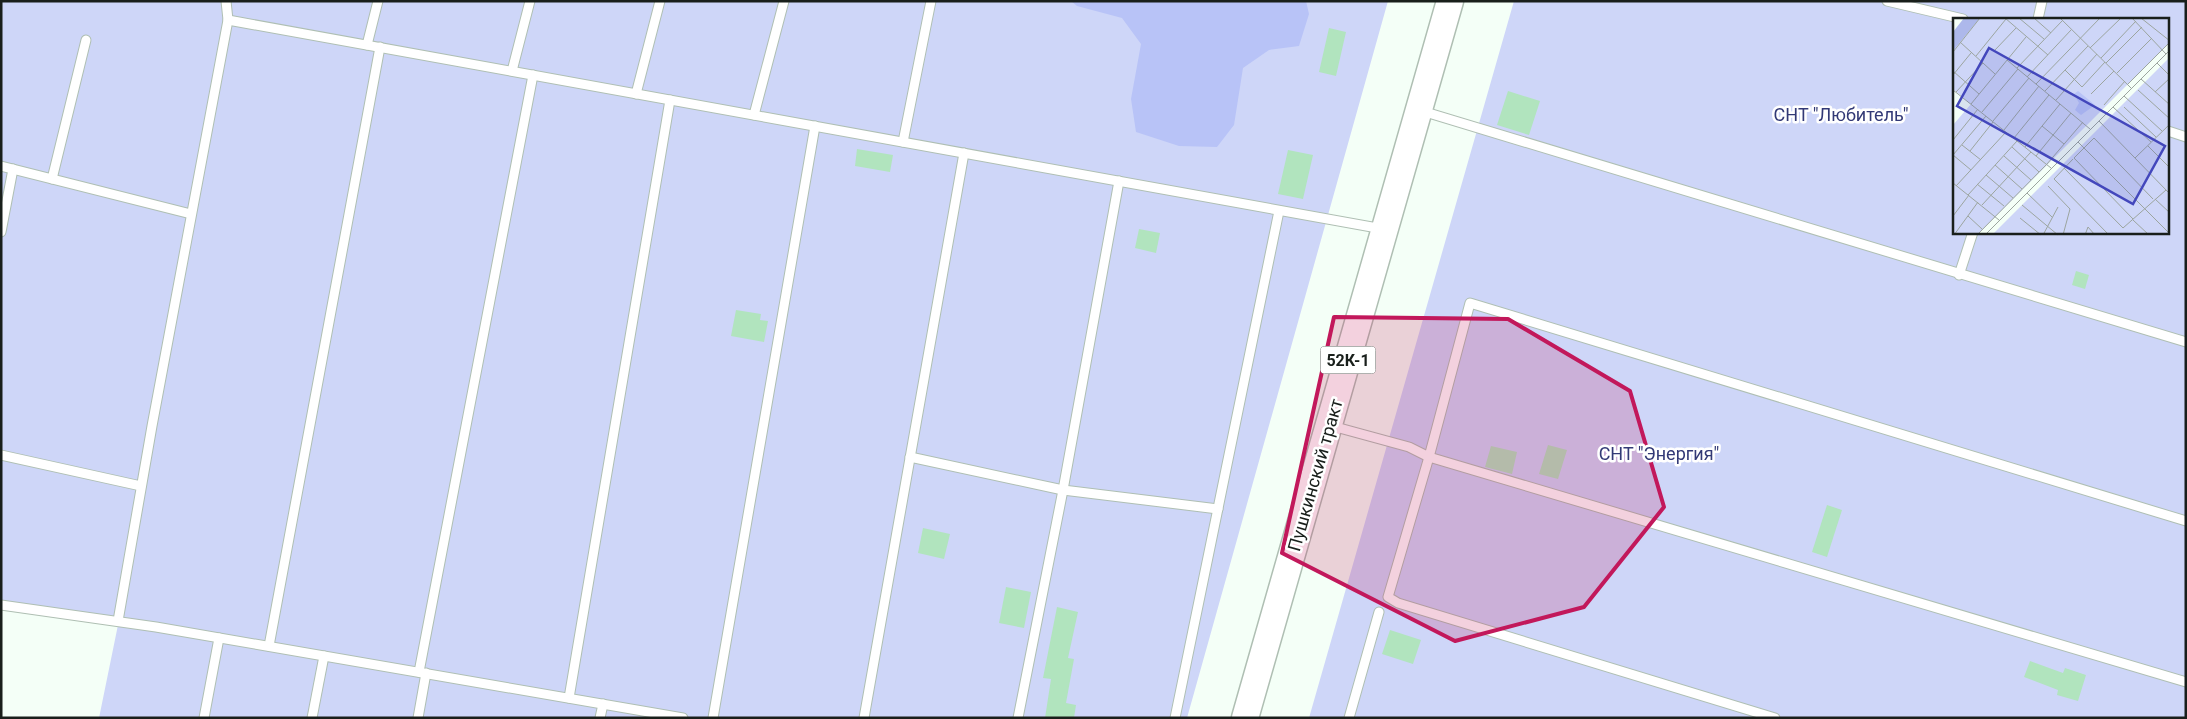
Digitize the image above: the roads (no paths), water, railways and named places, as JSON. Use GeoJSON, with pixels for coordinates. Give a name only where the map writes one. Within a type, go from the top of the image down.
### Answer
{"type":"FeatureCollection","features":[{"type":"Feature","properties":{"kind":"main road","name":"Пушкинский тракт"},"geometry":{"type":"LineString","coordinates":[[1245,718],[1450,1]]}},
{"type":"Feature","properties":{"kind":"lane"},"geometry":{"type":"LineString","coordinates":[[118,621],[141,486],[228,20],[226,1]]}},
{"type":"Feature","properties":{"kind":"lane"},"geometry":{"type":"LineString","coordinates":[[367,45],[378,1]]}},
{"type":"Feature","properties":{"kind":"lane"},"geometry":{"type":"LineString","coordinates":[[512,71],[530,1]]}},
{"type":"Feature","properties":{"kind":"lane"},"geometry":{"type":"LineString","coordinates":[[636,94],[660,1]]}},
{"type":"Feature","properties":{"kind":"lane"},"geometry":{"type":"LineString","coordinates":[[754,115],[784,1]]}},
{"type":"Feature","properties":{"kind":"lane"},"geometry":{"type":"LineString","coordinates":[[903,142],[931,1]]}},
{"type":"Feature","properties":{"kind":"lane"},"geometry":{"type":"LineString","coordinates":[[1887,1],[1958,18]]}},
{"type":"Feature","properties":{"kind":"lane"},"geometry":{"type":"LineString","coordinates":[[2038,18],[2042,1]]}},
{"type":"Feature","properties":{"kind":"lane"},"geometry":{"type":"LineString","coordinates":[[228,20],[1385,230]]}},
{"type":"Feature","properties":{"kind":"lane"},"geometry":{"type":"LineString","coordinates":[[52,179],[86,40]]}},
{"type":"Feature","properties":{"kind":"lane"},"geometry":{"type":"LineString","coordinates":[[269,646],[380,47]]}},
{"type":"Feature","properties":{"kind":"lane"},"geometry":{"type":"LineString","coordinates":[[418,718],[423,673],[533,75]]}},
{"type":"Feature","properties":{"kind":"lane"},"geometry":{"type":"LineString","coordinates":[[569,698],[670,100]]}},
{"type":"Feature","properties":{"kind":"lane"},"geometry":{"type":"LineString","coordinates":[[1419,111],[2186,342]]}},
{"type":"Feature","properties":{"kind":"lane"},"geometry":{"type":"LineString","coordinates":[[713,718],[815,126]]}},
{"type":"Feature","properties":{"kind":"lane"},"geometry":{"type":"LineString","coordinates":[[2170,133],[2186,137]]}},
{"type":"Feature","properties":{"kind":"lane"},"geometry":{"type":"LineString","coordinates":[[864,718],[964,153]]}},
{"type":"Feature","properties":{"kind":"lane"},"geometry":{"type":"LineString","coordinates":[[1,166],[191,214]]}},
{"type":"Feature","properties":{"kind":"lane"},"geometry":{"type":"LineString","coordinates":[[1,232],[13,169]]}},
{"type":"Feature","properties":{"kind":"lane"},"geometry":{"type":"LineString","coordinates":[[1018,718],[1063,490],[1119,181]]}},
{"type":"Feature","properties":{"kind":"lane"},"geometry":{"type":"LineString","coordinates":[[1175,718],[1279,210]]}},
{"type":"Feature","properties":{"kind":"lane"},"geometry":{"type":"LineString","coordinates":[[1960,274],[1972,234]]}},
{"type":"Feature","properties":{"kind":"lane"},"geometry":{"type":"LineString","coordinates":[[1775,718],[1407,606],[1388,597],[1429,457],[1470,303],[2186,521]]}},
{"type":"Feature","properties":{"kind":"lane"},"geometry":{"type":"LineString","coordinates":[[1329,425],[1409,447],[1429,457],[2186,682]]}},
{"type":"Feature","properties":{"kind":"lane"},"geometry":{"type":"LineString","coordinates":[[1,455],[141,486]]}},
{"type":"Feature","properties":{"kind":"lane"},"geometry":{"type":"LineString","coordinates":[[910,457],[1063,490],[1218,509]]}},
{"type":"Feature","properties":{"kind":"lane"},"geometry":{"type":"LineString","coordinates":[[1,605],[118,621],[269,646],[683,718]]}},
{"type":"Feature","properties":{"kind":"lane"},"geometry":{"type":"LineString","coordinates":[[1349,718],[1379,612]]}},
{"type":"Feature","properties":{"kind":"lane"},"geometry":{"type":"LineString","coordinates":[[204,718],[218,638]]}},
{"type":"Feature","properties":{"kind":"lane"},"geometry":{"type":"LineString","coordinates":[[312,718],[324,656]]}},
{"type":"Feature","properties":{"kind":"lane"},"geometry":{"type":"LineString","coordinates":[[600,718],[603,704]]}},
{"type":"Feature","properties":{"kind":"park label","name":"СНТ \"Любитель\""},"geometry":{"type":"Point","coordinates":[1841,114]}},
{"type":"Feature","properties":{"kind":"park label","name":"СНТ \"Энергия\""},"geometry":{"type":"Point","coordinates":[1659,453]}}]}
